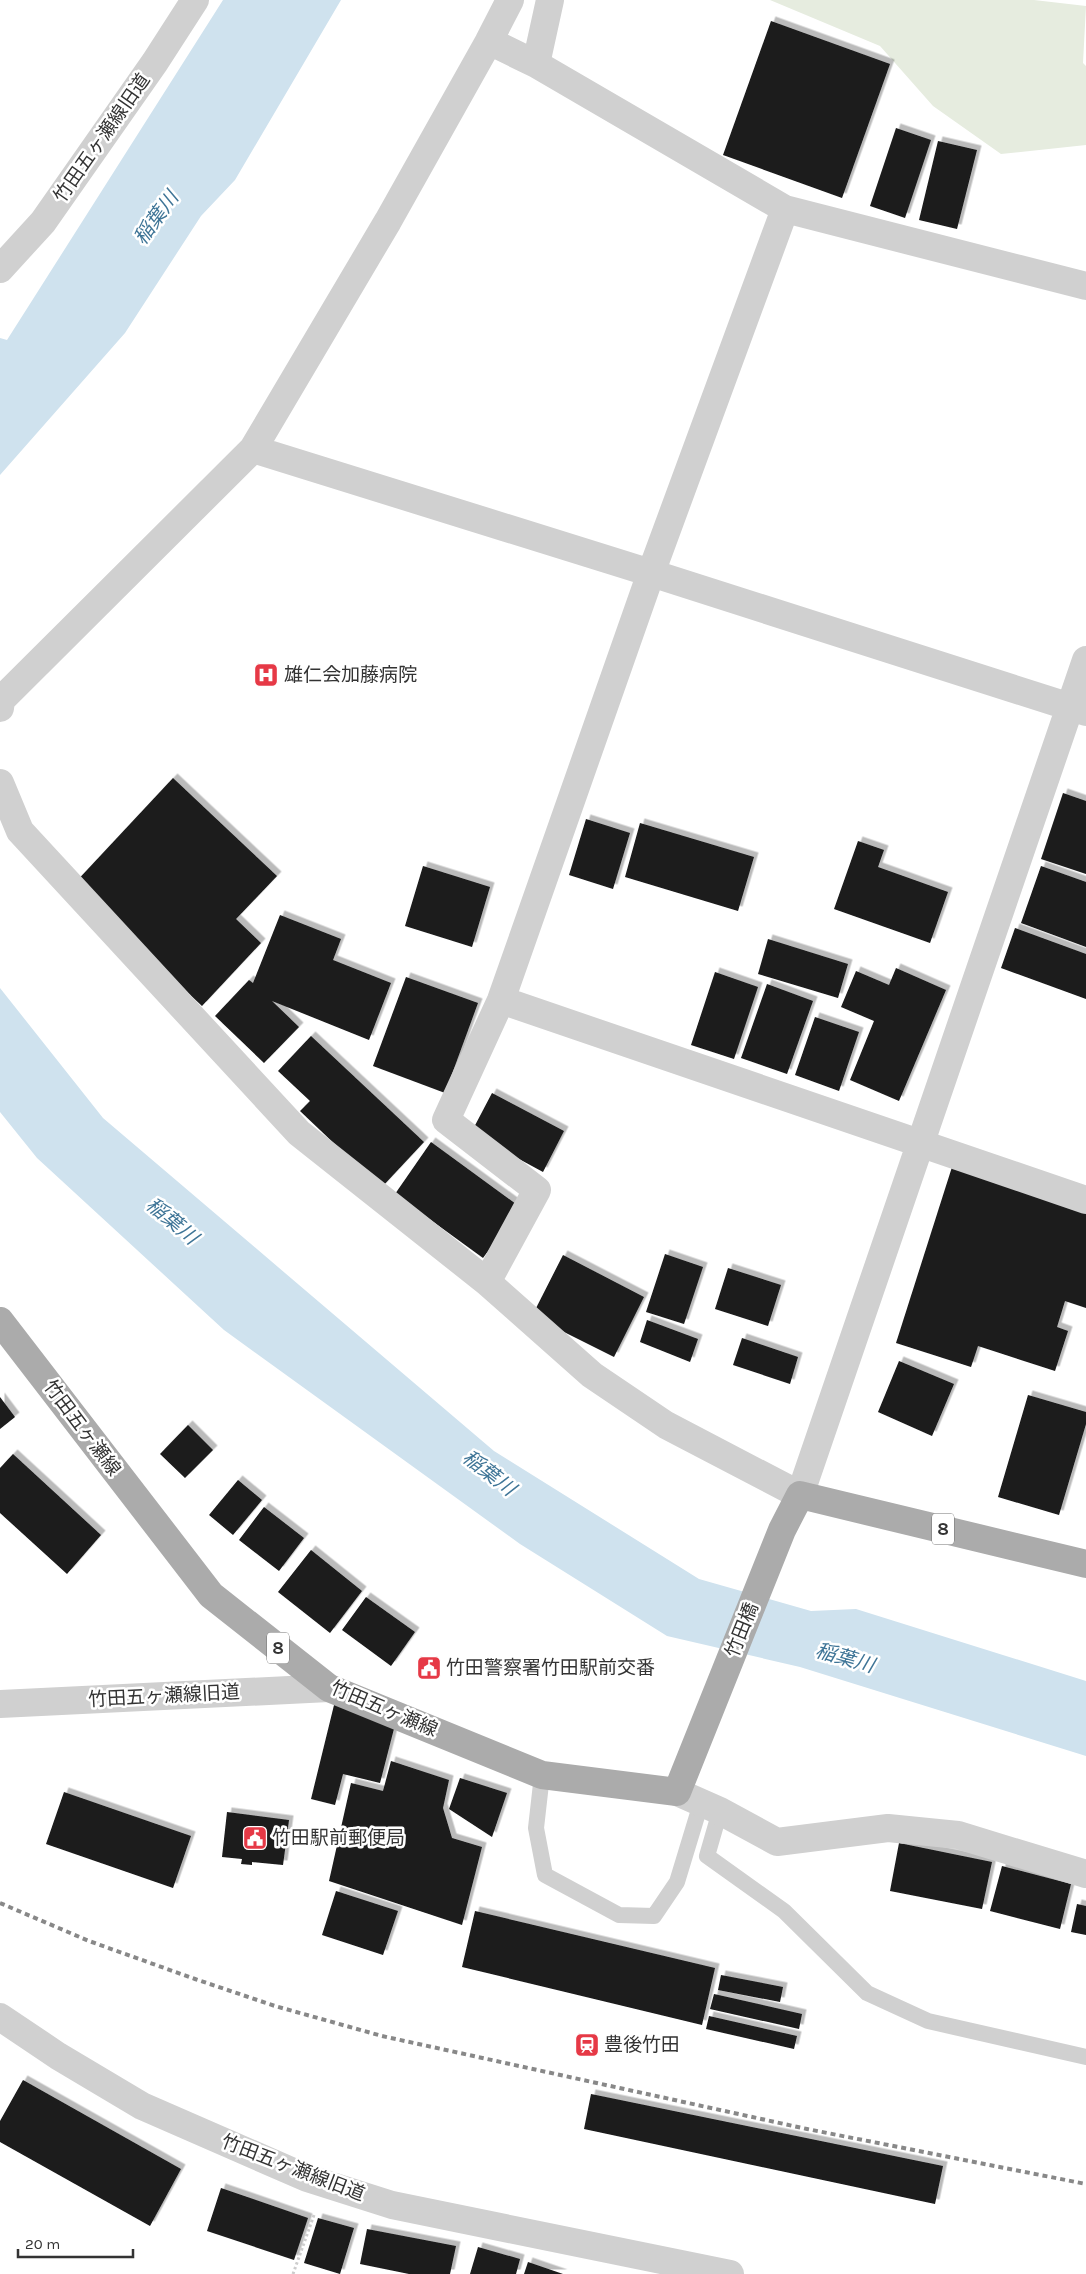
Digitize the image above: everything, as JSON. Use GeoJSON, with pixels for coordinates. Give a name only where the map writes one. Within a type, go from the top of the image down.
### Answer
{"type":"FeatureCollection","features":[{"type":"Feature","properties":{"kind":"main road","name":"竹田五ヶ瀬線"},"geometry":{"type":"LineString","coordinates":[[0,1321],[211,1595],[329,1688],[542,1775],[699,1802]]}},
{"type":"Feature","properties":{"kind":"main road","name":"竹田橋"},"geometry":{"type":"LineString","coordinates":[[699,1802],[702,1730],[782,1530],[800,1494]]}},
{"type":"Feature","properties":{"kind":"main road","name":"8"},"geometry":{"type":"LineString","coordinates":[[800,1494],[1086,1564]]}},
{"type":"Feature","properties":{"kind":"street","name":"竹田五ヶ瀬線旧道"},"geometry":{"type":"LineString","coordinates":[[0,269],[43,222],[155,62],[195,0]]}},
{"type":"Feature","properties":{"kind":"street"},"geometry":{"type":"LineString","coordinates":[[0,708],[1,700],[253,449],[388,221],[510,0]]}},
{"type":"Feature","properties":{"kind":"street"},"geometry":{"type":"LineString","coordinates":[[536,64],[550,0]]}},
{"type":"Feature","properties":{"kind":"street"},"geometry":{"type":"LineString","coordinates":[[489,41],[536,64],[785,209],[1086,286]]}},
{"type":"Feature","properties":{"kind":"street"},"geometry":{"type":"LineString","coordinates":[[487,1282],[537,1190],[446,1120],[501,1000],[652,573],[785,209]]}},
{"type":"Feature","properties":{"kind":"street"},"geometry":{"type":"LineString","coordinates":[[253,449],[652,573],[1078,710]]}},
{"type":"Feature","properties":{"kind":"street"},"geometry":{"type":"LineString","coordinates":[[0,783],[20,831],[299,1133],[487,1282],[592,1375],[666,1425],[800,1494],[920,1143],[1078,710],[1086,660]]}},
{"type":"Feature","properties":{"kind":"street"},"geometry":{"type":"LineString","coordinates":[[501,1000],[1086,1200]]}},
{"type":"Feature","properties":{"kind":"street","name":"竹田五ヶ瀬線旧道"},"geometry":{"type":"LineString","coordinates":[[0,1704],[329,1688]]}},
{"type":"Feature","properties":{"kind":"street"},"geometry":{"type":"LineString","coordinates":[[699,1802],[777,1842],[888,1828],[958,1835],[1086,1874]]}},
{"type":"Feature","properties":{"kind":"street","name":"竹田五ヶ瀬線旧道"},"geometry":{"type":"LineString","coordinates":[[0,2018],[58,2056],[142,2106],[307,2178],[392,2205],[730,2274]]}},
{"type":"Feature","properties":{"kind":"lane"},"geometry":{"type":"LineString","coordinates":[[542,1775],[536,1828],[545,1875],[619,1915],[654,1916],[677,1882],[699,1802]]}},
{"type":"Feature","properties":{"kind":"lane"},"geometry":{"type":"LineString","coordinates":[[699,1802],[707,1856],[784,1911],[867,1993],[928,2021],[1086,2057]]}},
{"type":"Feature","properties":{"kind":"path"},"geometry":{"type":"LineString","coordinates":[[293,2274],[315,2213]]}},
{"type":"Feature","properties":{"kind":"shaded area"},"geometry":{"type":"Polygon","coordinates":[[[770,0],[1034,0],[1086,6],[1083,63],[1086,66],[1086,145],[1001,154],[933,106],[880,46],[770,0]]]}},
{"type":"Feature","properties":{"kind":"water","name":"稲葉川"},"geometry":{"type":"Polygon","coordinates":[[[223,0],[341,0],[235,180],[201,216],[125,333],[0,475],[0,338],[7,340],[223,0]]]}},
{"type":"Feature","properties":{"kind":"water","name":"稲葉川"},"geometry":{"type":"Polygon","coordinates":[[[0,988],[103,1118],[494,1451],[699,1579],[811,1611],[856,1609],[1086,1681],[1086,1756],[800,1667],[667,1636],[520,1544],[224,1330],[37,1158],[0,1112],[0,988]]]}},
{"type":"Feature","properties":{"kind":"building"},"geometry":{"type":"Polygon","coordinates":[[[771,21],[890,64],[842,198],[723,155],[771,21]]]}},
{"type":"Feature","properties":{"kind":"building"},"geometry":{"type":"Polygon","coordinates":[[[896,128],[931,140],[905,218],[870,206],[896,128]]]}},
{"type":"Feature","properties":{"kind":"building"},"geometry":{"type":"Polygon","coordinates":[[[938,141],[977,150],[957,229],[919,220],[938,141]]]}},
{"type":"Feature","properties":{"kind":"building"},"geometry":{"type":"Polygon","coordinates":[[[173,778],[277,876],[236,919],[261,943],[202,1006],[73,885],[173,778]]]}},
{"type":"Feature","properties":{"kind":"building"},"geometry":{"type":"Polygon","coordinates":[[[1063,793],[1086,801],[1086,874],[1041,859],[1063,793]]]}},
{"type":"Feature","properties":{"kind":"building"},"geometry":{"type":"Polygon","coordinates":[[[586,819],[630,833],[613,889],[569,875],[586,819]]]}},
{"type":"Feature","properties":{"kind":"building"},"geometry":{"type":"Polygon","coordinates":[[[640,823],[754,857],[738,911],[625,877],[640,823]]]}},
{"type":"Feature","properties":{"kind":"building"},"geometry":{"type":"Polygon","coordinates":[[[858,841],[884,850],[878,867],[948,892],[930,943],[834,909],[858,841]]]}},
{"type":"Feature","properties":{"kind":"building"},"geometry":{"type":"Polygon","coordinates":[[[423,866],[490,887],[472,947],[405,926],[423,866]]]}},
{"type":"Feature","properties":{"kind":"building"},"geometry":{"type":"Polygon","coordinates":[[[1041,866],[1086,882],[1086,947],[1021,923],[1041,866]]]}},
{"type":"Feature","properties":{"kind":"building"},"geometry":{"type":"Polygon","coordinates":[[[280,915],[341,939],[333,960],[391,983],[369,1040],[272,1001],[299,1027],[264,1063],[215,1016],[249,980],[253,983],[280,915]]]}},
{"type":"Feature","properties":{"kind":"building"},"geometry":{"type":"Polygon","coordinates":[[[1015,928],[1086,954],[1086,999],[1001,968],[1015,928]]]}},
{"type":"Feature","properties":{"kind":"building"},"geometry":{"type":"Polygon","coordinates":[[[768,939],[848,964],[838,998],[758,974],[768,939]]]}},
{"type":"Feature","properties":{"kind":"building"},"geometry":{"type":"Polygon","coordinates":[[[896,968],[946,990],[899,1101],[850,1080],[874,1021],[841,1007],[856,971],[889,985],[896,968]]]}},
{"type":"Feature","properties":{"kind":"building"},"geometry":{"type":"Polygon","coordinates":[[[715,972],[758,987],[734,1059],[691,1045],[715,972]]]}},
{"type":"Feature","properties":{"kind":"building"},"geometry":{"type":"Polygon","coordinates":[[[406,977],[478,1003],[445,1093],[373,1066],[406,977]]]}},
{"type":"Feature","properties":{"kind":"building"},"geometry":{"type":"Polygon","coordinates":[[[767,984],[813,1001],[787,1074],[741,1058],[767,984]]]}},
{"type":"Feature","properties":{"kind":"building"},"geometry":{"type":"Polygon","coordinates":[[[815,1017],[859,1032],[839,1091],[795,1075],[815,1017]]]}},
{"type":"Feature","properties":{"kind":"building"},"geometry":{"type":"Polygon","coordinates":[[[311,1036],[424,1142],[381,1188],[300,1111],[310,1101],[278,1071],[311,1036]]]}},
{"type":"Feature","properties":{"kind":"building"},"geometry":{"type":"Polygon","coordinates":[[[492,1093],[564,1131],[543,1172],[471,1133],[492,1093]]]}},
{"type":"Feature","properties":{"kind":"building"},"geometry":{"type":"Polygon","coordinates":[[[431,1142],[520,1207],[483,1258],[395,1194],[431,1142]]]}},
{"type":"Feature","properties":{"kind":"building"},"geometry":{"type":"Polygon","coordinates":[[[952,1167],[1086,1210],[1086,1308],[1065,1301],[1057,1327],[1068,1331],[1055,1371],[978,1346],[971,1367],[896,1343],[952,1167]]]}},
{"type":"Feature","properties":{"kind":"building"},"geometry":{"type":"Polygon","coordinates":[[[665,1254],[703,1267],[684,1324],[646,1312],[665,1254]]]}},
{"type":"Feature","properties":{"kind":"building"},"geometry":{"type":"Polygon","coordinates":[[[563,1255],[644,1297],[614,1357],[532,1316],[563,1255]]]}},
{"type":"Feature","properties":{"kind":"building"},"geometry":{"type":"Polygon","coordinates":[[[728,1268],[781,1285],[768,1326],[715,1309],[728,1268]]]}},
{"type":"Feature","properties":{"kind":"building"},"geometry":{"type":"Polygon","coordinates":[[[647,1320],[698,1339],[690,1362],[640,1342],[647,1320]]]}},
{"type":"Feature","properties":{"kind":"building"},"geometry":{"type":"Polygon","coordinates":[[[742,1338],[798,1357],[790,1384],[733,1365],[742,1338]]]}},
{"type":"Feature","properties":{"kind":"building"},"geometry":{"type":"Polygon","coordinates":[[[899,1361],[954,1384],[932,1436],[878,1412],[899,1361]]]}},
{"type":"Feature","properties":{"kind":"building"},"geometry":{"type":"Polygon","coordinates":[[[1028,1395],[1086,1412],[1086,1424],[1059,1515],[998,1497],[1028,1395]]]}},
{"type":"Feature","properties":{"kind":"building"},"geometry":{"type":"Polygon","coordinates":[[[0,1397],[15,1417],[0,1429],[0,1397]]]}},
{"type":"Feature","properties":{"kind":"building"},"geometry":{"type":"Polygon","coordinates":[[[188,1425],[213,1450],[185,1478],[160,1454],[188,1425]]]}},
{"type":"Feature","properties":{"kind":"building"},"geometry":{"type":"Polygon","coordinates":[[[13,1454],[101,1535],[67,1574],[0,1513],[0,1468],[13,1454]]]}},
{"type":"Feature","properties":{"kind":"building"},"geometry":{"type":"Polygon","coordinates":[[[238,1480],[262,1500],[233,1535],[209,1515],[238,1480]]]}},
{"type":"Feature","properties":{"kind":"building"},"geometry":{"type":"Polygon","coordinates":[[[264,1507],[304,1538],[279,1571],[239,1540],[264,1507]]]}},
{"type":"Feature","properties":{"kind":"building"},"geometry":{"type":"Polygon","coordinates":[[[311,1550],[362,1591],[330,1633],[278,1592],[311,1550]]]}},
{"type":"Feature","properties":{"kind":"building"},"geometry":{"type":"Polygon","coordinates":[[[366,1597],[415,1632],[391,1666],[342,1630],[366,1597]]]}},
{"type":"Feature","properties":{"kind":"building"},"geometry":{"type":"Polygon","coordinates":[[[335,1701],[397,1717],[380,1783],[343,1774],[335,1805],[311,1799],[335,1701]]]}},
{"type":"Feature","properties":{"kind":"building"},"geometry":{"type":"Polygon","coordinates":[[[391,1761],[449,1780],[443,1808],[452,1838],[482,1847],[462,1925],[329,1881],[351,1783],[383,1791],[391,1761]]]}},
{"type":"Feature","properties":{"kind":"building"},"geometry":{"type":"Polygon","coordinates":[[[460,1778],[507,1793],[492,1837],[449,1809],[460,1778]]]}},
{"type":"Feature","properties":{"kind":"building"},"geometry":{"type":"Polygon","coordinates":[[[64,1792],[191,1836],[173,1888],[46,1844],[64,1792]]]}},
{"type":"Feature","properties":{"kind":"building","name":"竹田駅前郵便局"},"geometry":{"type":"Polygon","coordinates":[[[227,1812],[289,1820],[283,1865],[252,1862],[252,1865],[241,1864],[242,1859],[222,1857],[227,1812]]]}},
{"type":"Feature","properties":{"kind":"building"},"geometry":{"type":"Polygon","coordinates":[[[899,1843],[992,1862],[982,1909],[890,1891],[899,1843]]]}},
{"type":"Feature","properties":{"kind":"building"},"geometry":{"type":"Polygon","coordinates":[[[1002,1866],[1071,1884],[1060,1929],[990,1911],[1002,1866]]]}},
{"type":"Feature","properties":{"kind":"building"},"geometry":{"type":"Polygon","coordinates":[[[336,1891],[398,1911],[383,1955],[322,1935],[336,1891]]]}},
{"type":"Feature","properties":{"kind":"building"},"geometry":{"type":"Polygon","coordinates":[[[1077,1904],[1086,1906],[1086,1935],[1071,1932],[1077,1904]]]}},
{"type":"Feature","properties":{"kind":"building"},"geometry":{"type":"Polygon","coordinates":[[[475,1911],[715,1968],[702,2025],[462,1967],[475,1911]]]}},
{"type":"Feature","properties":{"kind":"building"},"geometry":{"type":"Polygon","coordinates":[[[721,1975],[783,1987],[780,2002],[718,1990],[721,1975]]]}},
{"type":"Feature","properties":{"kind":"building"},"geometry":{"type":"Polygon","coordinates":[[[714,1994],[802,2014],[799,2029],[710,2009],[714,1994]]]}},
{"type":"Feature","properties":{"kind":"building"},"geometry":{"type":"Polygon","coordinates":[[[709,2016],[797,2036],[794,2049],[706,2029],[709,2016]]]}},
{"type":"Feature","properties":{"kind":"building"},"geometry":{"type":"Polygon","coordinates":[[[23,2080],[181,2169],[150,2226],[0,2142],[0,2121],[23,2080]]]}},
{"type":"Feature","properties":{"kind":"building"},"geometry":{"type":"Polygon","coordinates":[[[591,2094],[943,2166],[935,2204],[584,2129],[591,2094]]]}},
{"type":"Feature","properties":{"kind":"building"},"geometry":{"type":"Polygon","coordinates":[[[221,2188],[308,2218],[294,2260],[207,2231],[221,2188]]]}},
{"type":"Feature","properties":{"kind":"building"},"geometry":{"type":"Polygon","coordinates":[[[318,2218],[354,2228],[340,2274],[304,2263],[318,2218]]]}},
{"type":"Feature","properties":{"kind":"building"},"geometry":{"type":"Polygon","coordinates":[[[367,2229],[456,2246],[450,2274],[409,2274],[360,2264],[367,2229]]]}},
{"type":"Feature","properties":{"kind":"building"},"geometry":{"type":"Polygon","coordinates":[[[478,2247],[520,2259],[516,2274],[470,2274],[478,2247]]]}},
{"type":"Feature","properties":{"kind":"building"},"geometry":{"type":"Polygon","coordinates":[[[528,2262],[563,2274],[524,2274],[528,2262]]]}},
{"type":"Feature","properties":{"kind":"railway"},"geometry":{"type":"LineString","coordinates":[[0,1903],[89,1941],[195,1979],[275,2006],[382,2036],[807,2129],[1086,2184]]}},
{"type":"Feature","properties":{"kind":"place","name":"雄仁会加藤病院"},"geometry":{"type":"Point","coordinates":[266,675]}},
{"type":"Feature","properties":{"kind":"place","name":"竹田警察署竹田駅前交番"},"geometry":{"type":"Point","coordinates":[429,1668]}},
{"type":"Feature","properties":{"kind":"place","name":"竹田駅前郵便局"},"geometry":{"type":"Point","coordinates":[255,1838]}},
{"type":"Feature","properties":{"kind":"place","name":"豊後竹田"},"geometry":{"type":"Point","coordinates":[587,2045]}}]}
